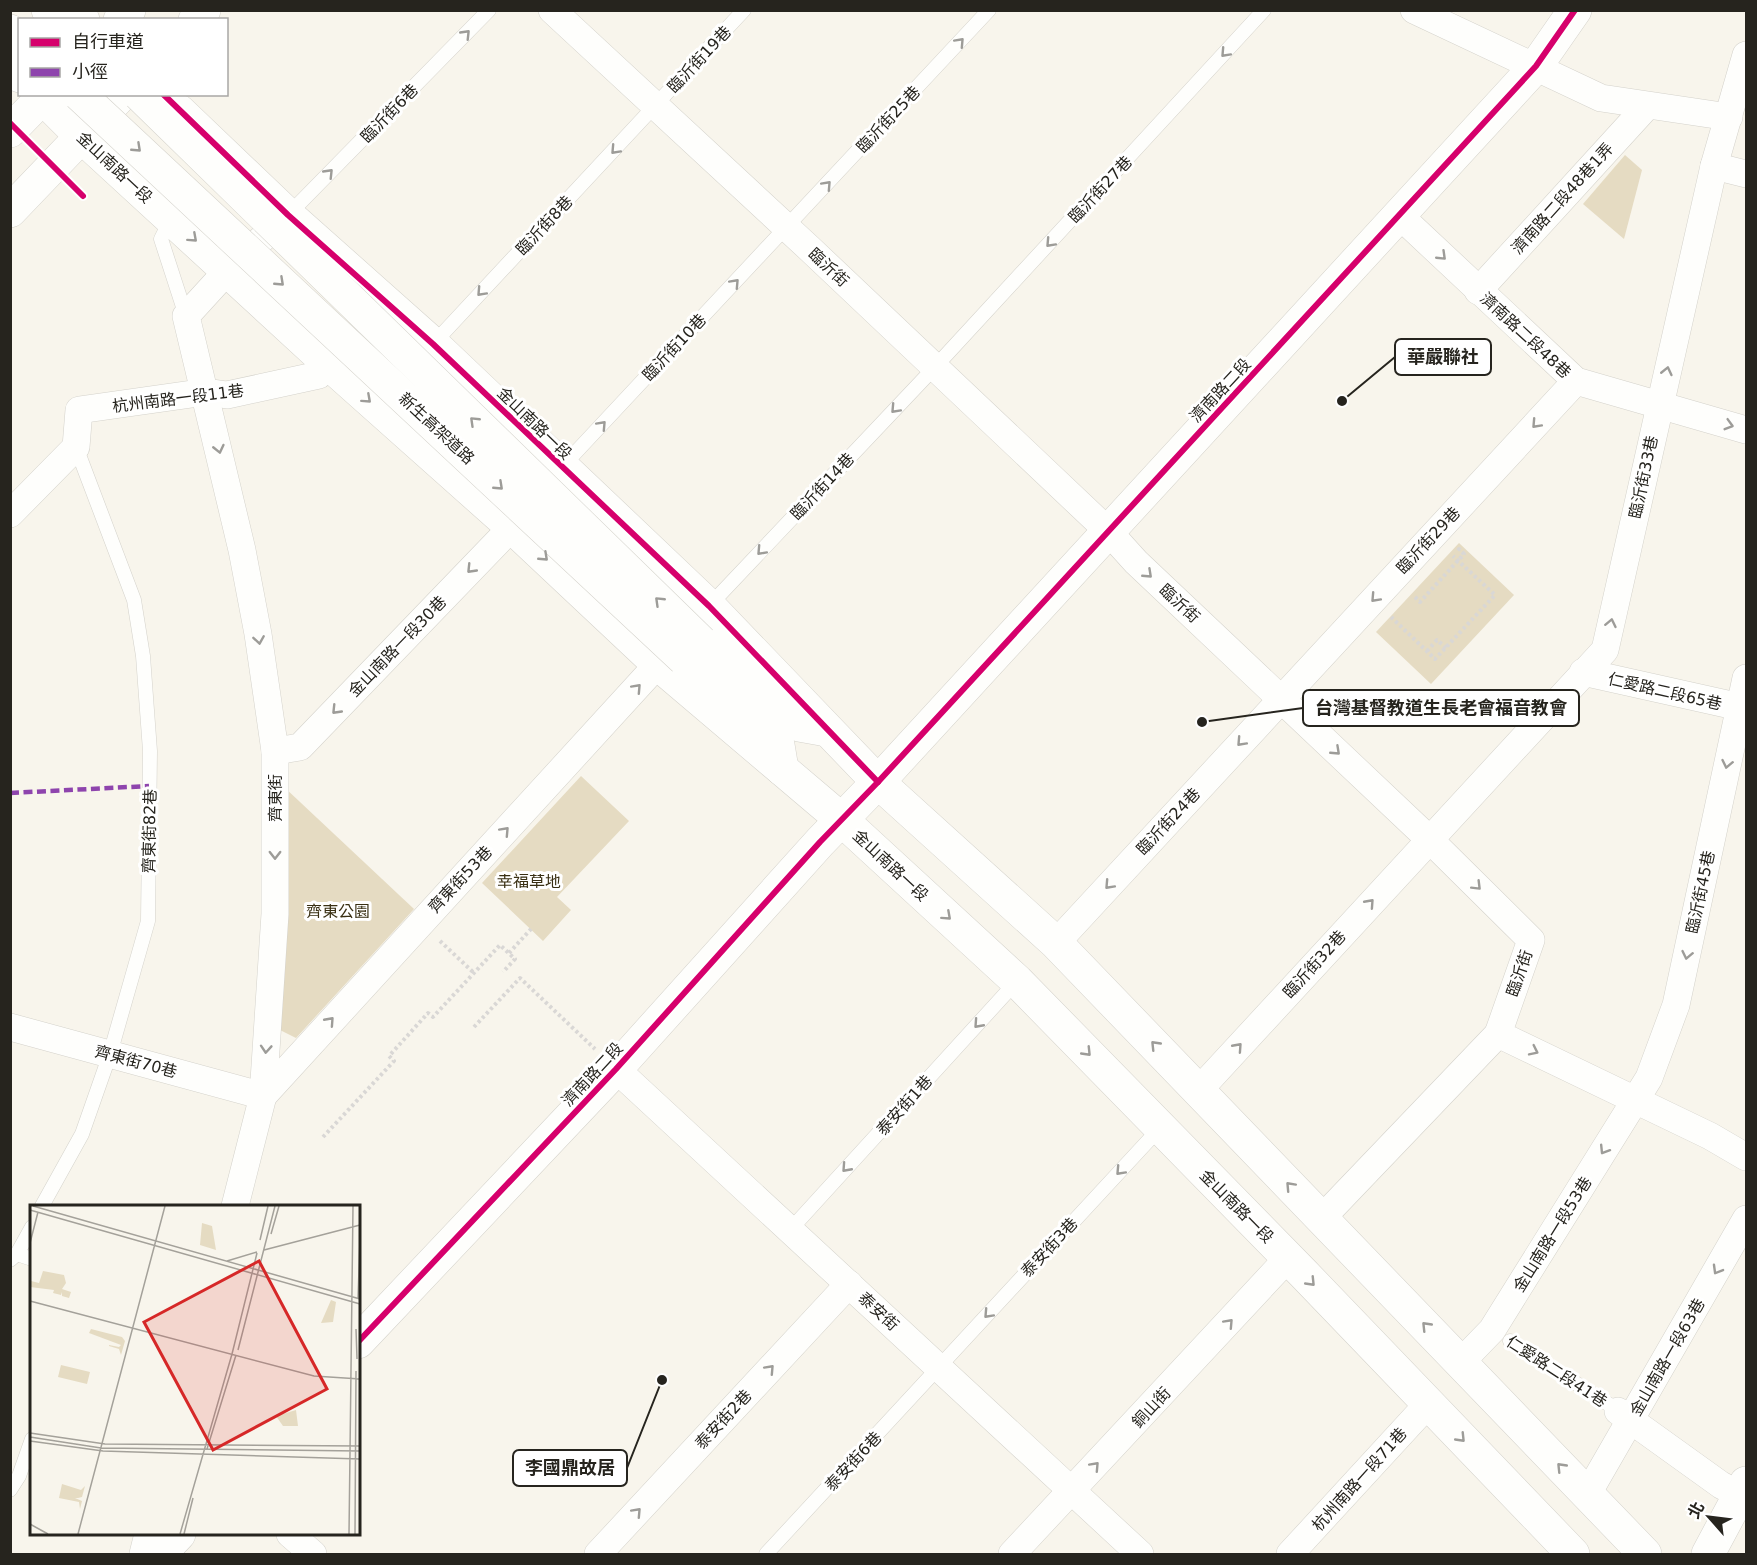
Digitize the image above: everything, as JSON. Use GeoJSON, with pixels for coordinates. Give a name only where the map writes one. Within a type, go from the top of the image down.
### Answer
{"type":"FeatureCollection","features":[{"type":"Feature","properties":{"kind":"main road","name":"濟南路二段"},"geometry":{"type":"LineString","coordinates":[[360,1340],[616,1069],[842,820],[1400,216],[1536,66],[1575,10]]}},
{"type":"Feature","properties":{"kind":"main road","name":"金山南路一段"},"geometry":{"type":"LineString","coordinates":[[43,96],[82,137],[329,364],[512,527],[681,655]]}},
{"type":"Feature","properties":{"kind":"main road"},"geometry":{"type":"LineString","coordinates":[[10,131],[43,96]]}},
{"type":"Feature","properties":{"kind":"main road","name":"新生高架道路"},"geometry":{"type":"LineString","coordinates":[[81,96],[778,745],[782,769]]}},
{"type":"Feature","properties":{"kind":"main road"},"geometry":{"type":"LineString","coordinates":[[10,211],[120,96]]}},
{"type":"Feature","properties":{"kind":"main road","name":"新生高架道路"},"geometry":{"type":"LineString","coordinates":[[141,96],[681,655]]}},
{"type":"Feature","properties":{"kind":"main road","name":"金山南路一段"},"geometry":{"type":"LineString","coordinates":[[165,96],[288,215],[433,344],[709,606],[878,782],[1056,943],[1645,1554]]}},
{"type":"Feature","properties":{"kind":"main road"},"geometry":{"type":"LineString","coordinates":[[681,655],[799,725],[828,730]]}},
{"type":"Feature","properties":{"kind":"main road","name":"金山南路一段"},"geometry":{"type":"LineString","coordinates":[[782,769],[842,820],[1017,981],[1288,1258],[1564,1551]]}},
{"type":"Feature","properties":{"kind":"main road"},"geometry":{"type":"LineString","coordinates":[[1708,1554],[1743,1489]]}},
{"type":"Feature","properties":{"kind":"main road"},"geometry":{"type":"LineString","coordinates":[[160,1554],[177,1535]]}},
{"type":"Feature","properties":{"kind":"street","name":"臨沂街"},"geometry":{"type":"LineString","coordinates":[[552,10],[1108,531],[1136,562],[1429,839],[1531,940],[1498,1034]]}},
{"type":"Feature","properties":{"kind":"street"},"geometry":{"type":"LineString","coordinates":[[1414,10],[1601,98],[1729,117]]}},
{"type":"Feature","properties":{"kind":"street","name":"臨沂街33巷"},"geometry":{"type":"LineString","coordinates":[[1429,839],[1605,650],[1714,166],[1746,55]]}},
{"type":"Feature","properties":{"kind":"street","name":"濟南路二段48巷1弄"},"geometry":{"type":"LineString","coordinates":[[1478,291],[1647,106]]}},
{"type":"Feature","properties":{"kind":"street"},"geometry":{"type":"LineString","coordinates":[[1714,166],[1746,174]]}},
{"type":"Feature","properties":{"kind":"street"},"geometry":{"type":"LineString","coordinates":[[186,316],[228,270],[288,215]]}},
{"type":"Feature","properties":{"kind":"street","name":"濟南路二段48巷"},"geometry":{"type":"LineString","coordinates":[[1400,216],[1576,381],[1746,430]]}},
{"type":"Feature","properties":{"kind":"street","name":"齊東街"},"geometry":{"type":"LineString","coordinates":[[186,316],[242,550],[275,752],[275,914],[262,1096],[236,1205]]}},
{"type":"Feature","properties":{"kind":"street","name":"杭州南路一段11巷"},"geometry":{"type":"LineString","coordinates":[[76,447],[79,411],[206,392],[227,395],[319,375],[329,364]]}},
{"type":"Feature","properties":{"kind":"street","name":"臨沂街29巷"},"geometry":{"type":"LineString","coordinates":[[1281,698],[1576,381]]}},
{"type":"Feature","properties":{"kind":"street"},"geometry":{"type":"LineString","coordinates":[[10,514],[76,447]]}},
{"type":"Feature","properties":{"kind":"street","name":"金山南路一段30巷"},"geometry":{"type":"LineString","coordinates":[[275,752],[300,747],[512,527]]}},
{"type":"Feature","properties":{"kind":"street","name":"齊東街53巷"},"geometry":{"type":"LineString","coordinates":[[262,1096],[681,655]]}},
{"type":"Feature","properties":{"kind":"street","name":"仁愛路二段65巷"},"geometry":{"type":"LineString","coordinates":[[1583,672],[1743,707]]}},
{"type":"Feature","properties":{"kind":"street","name":"臨沂街45巷"},"geometry":{"type":"LineString","coordinates":[[1635,1100],[1649,1078],[1676,1005],[1743,707],[1746,678]]}},
{"type":"Feature","properties":{"kind":"street","name":"臨沂街24巷"},"geometry":{"type":"LineString","coordinates":[[1056,943],[1281,698]]}},
{"type":"Feature","properties":{"kind":"street","name":"臨沂街32巷"},"geometry":{"type":"LineString","coordinates":[[1199,1090],[1429,839]]}},
{"type":"Feature","properties":{"kind":"street","name":"齊東街70巷"},"geometry":{"type":"LineString","coordinates":[[10,1026],[262,1096]]}},
{"type":"Feature","properties":{"kind":"street"},"geometry":{"type":"LineString","coordinates":[[1321,1219],[1498,1034],[1710,1137],[1746,1157]]}},
{"type":"Feature","properties":{"kind":"street","name":"泰安街"},"geometry":{"type":"LineString","coordinates":[[616,1069],[1140,1554]]}},
{"type":"Feature","properties":{"kind":"street","name":"金山南路一段53巷"},"geometry":{"type":"LineString","coordinates":[[1461,1362],[1501,1335],[1635,1100]]}},
{"type":"Feature","properties":{"kind":"street","name":"金山南路一段63巷"},"geometry":{"type":"LineString","coordinates":[[1587,1495],[1624,1414],[1746,1219]]}},
{"type":"Feature","properties":{"kind":"street","name":"銅山街"},"geometry":{"type":"LineString","coordinates":[[1012,1554],[1288,1258]]}},
{"type":"Feature","properties":{"kind":"street","name":"泰安街2巷"},"geometry":{"type":"LineString","coordinates":[[598,1554],[849,1284]]}},
{"type":"Feature","properties":{"kind":"street","name":"杭州南路一段71巷"},"geometry":{"type":"LineString","coordinates":[[1290,1554],[1428,1404]]}},
{"type":"Feature","properties":{"kind":"street","name":"仁愛路二段41巷"},"geometry":{"type":"LineString","coordinates":[[1624,1414],[1721,1485],[1743,1489]]}},
{"type":"Feature","properties":{"kind":"street"},"geometry":{"type":"LineString","coordinates":[[143,1554],[148,1535]]}},
{"type":"Feature","properties":{"kind":"street"},"geometry":{"type":"LineString","coordinates":[[292,1535],[313,1554]]}},
{"type":"Feature","properties":{"kind":"lane","name":"臨沂街6巷"},"geometry":{"type":"LineString","coordinates":[[288,215],[489,10]]}},
{"type":"Feature","properties":{"kind":"lane","name":"臨沂街19巷"},"geometry":{"type":"LineString","coordinates":[[655,107],[744,10]]}},
{"type":"Feature","properties":{"kind":"lane","name":"臨沂街25巷"},"geometry":{"type":"LineString","coordinates":[[787,228],[988,10]]}},
{"type":"Feature","properties":{"kind":"lane","name":"臨沂街27巷"},"geometry":{"type":"LineString","coordinates":[[935,367],[1264,10]]}},
{"type":"Feature","properties":{"kind":"lane","name":"臨沂街8巷"},"geometry":{"type":"LineString","coordinates":[[433,344],[655,107]]}},
{"type":"Feature","properties":{"kind":"lane","name":"臨沂街10巷"},"geometry":{"type":"LineString","coordinates":[[562,467],[787,228]]}},
{"type":"Feature","properties":{"kind":"lane"},"geometry":{"type":"LineString","coordinates":[[164,233],[161,239],[186,316]]}},
{"type":"Feature","properties":{"kind":"lane","name":"臨沂街14巷"},"geometry":{"type":"LineString","coordinates":[[709,606],[935,367]]}},
{"type":"Feature","properties":{"kind":"lane","name":"齊東街82巷"},"geometry":{"type":"LineString","coordinates":[[43,1205],[82,1134],[110,1054],[148,921],[150,752],[143,656],[134,600],[76,447]]}},
{"type":"Feature","properties":{"kind":"lane","name":"泰安街1巷"},"geometry":{"type":"LineString","coordinates":[[791,1229],[1017,981]]}},
{"type":"Feature","properties":{"kind":"lane","name":"泰安街3巷"},"geometry":{"type":"LineString","coordinates":[[939,1367],[1160,1128]]}},
{"type":"Feature","properties":{"kind":"lane"},"geometry":{"type":"LineString","coordinates":[[30,1230],[14,1257],[30,1259]]}},
{"type":"Feature","properties":{"kind":"lane","name":"仁愛路二段41巷"},"geometry":{"type":"LineString","coordinates":[[1501,1335],[1624,1414]]}},
{"type":"Feature","properties":{"kind":"lane","name":"泰安街6巷"},"geometry":{"type":"LineString","coordinates":[[766,1554],[939,1367]]}},
{"type":"Feature","properties":{"kind":"lane"},"geometry":{"type":"LineString","coordinates":[[10,1490],[19,1476],[30,1445]]}},
{"type":"Feature","properties":{"kind":"path"},"geometry":{"type":"LineString","coordinates":[[1414,597],[1420,602],[1429,593],[1464,554],[1459,549]]}},
{"type":"Feature","properties":{"kind":"path"},"geometry":{"type":"LineString","coordinates":[[1373,600],[1435,659],[1496,595],[1453,556]]}},
{"type":"Feature","properties":{"kind":"path"},"geometry":{"type":"LineString","coordinates":[[1435,575],[1441,580]]}},
{"type":"Feature","properties":{"kind":"path"},"geometry":{"type":"LineString","coordinates":[[1423,587],[1429,593]]}},
{"type":"Feature","properties":{"kind":"path"},"geometry":{"type":"LineString","coordinates":[[1427,651],[1437,640],[1446,648]]}},
{"type":"Feature","properties":{"kind":"path"},"geometry":{"type":"LineString","coordinates":[[509,953],[531,929]]}},
{"type":"Feature","properties":{"kind":"path"},"geometry":{"type":"LineString","coordinates":[[438,939],[474,973]]}},
{"type":"Feature","properties":{"kind":"path"},"geometry":{"type":"LineString","coordinates":[[322,1137],[394,1061],[389,1056],[428,1013],[433,1017],[500,945],[516,959],[503,972]]}},
{"type":"Feature","properties":{"kind":"path"},"geometry":{"type":"LineString","coordinates":[[474,1027],[505,990],[520,978],[616,1069]]}},
{"type":"Feature","properties":{"kind":"green space"},"geometry":{"type":"Polygon","coordinates":[[[1625,155],[1642,170],[1624,239],[1583,204],[1625,155]]]}},
{"type":"Feature","properties":{"kind":"green space"},"geometry":{"type":"Polygon","coordinates":[[[1459,543],[1514,595],[1431,684],[1376,632],[1459,543]]]}},
{"type":"Feature","properties":{"kind":"green space","name":"幸福草地"},"geometry":{"type":"Polygon","coordinates":[[[581,776],[629,821],[557,897],[571,910],[543,941],[482,883],[581,776]]]}},
{"type":"Feature","properties":{"kind":"green space","name":"齊東公園"},"geometry":{"type":"Polygon","coordinates":[[[284,787],[414,909],[296,1038],[276,1028],[284,787]]]}},
{"type":"Feature","properties":{"kind":"marked path"},"geometry":{"type":"LineString","coordinates":[[10,793],[149,786]]}},
{"type":"Feature","properties":{"kind":"marked path"},"geometry":{"type":"LineString","coordinates":[[327,904],[331,907],[331,913]]}},
{"type":"Feature","properties":{"kind":"cycle path"},"geometry":{"type":"LineString","coordinates":[[360,1340],[616,1069],[820,842],[878,782],[1515,89],[1536,66],[1575,10]]}},
{"type":"Feature","properties":{"kind":"cycle path"},"geometry":{"type":"LineString","coordinates":[[165,96],[288,215],[433,344],[709,606],[878,782]]}},
{"type":"Feature","properties":{"kind":"cycle path"},"geometry":{"type":"LineString","coordinates":[[10,123],[83,196]]}},
{"type":"Feature","properties":{"kind":"place","name":"華嚴聯社"},"geometry":{"type":"Point","coordinates":[1342,401]}},
{"type":"Feature","properties":{"kind":"place","name":"台灣基督教道生長老會福音教會"},"geometry":{"type":"Point","coordinates":[1202,722]}},
{"type":"Feature","properties":{"kind":"place","name":"李國鼎故居"},"geometry":{"type":"Point","coordinates":[662,1380]}}]}
